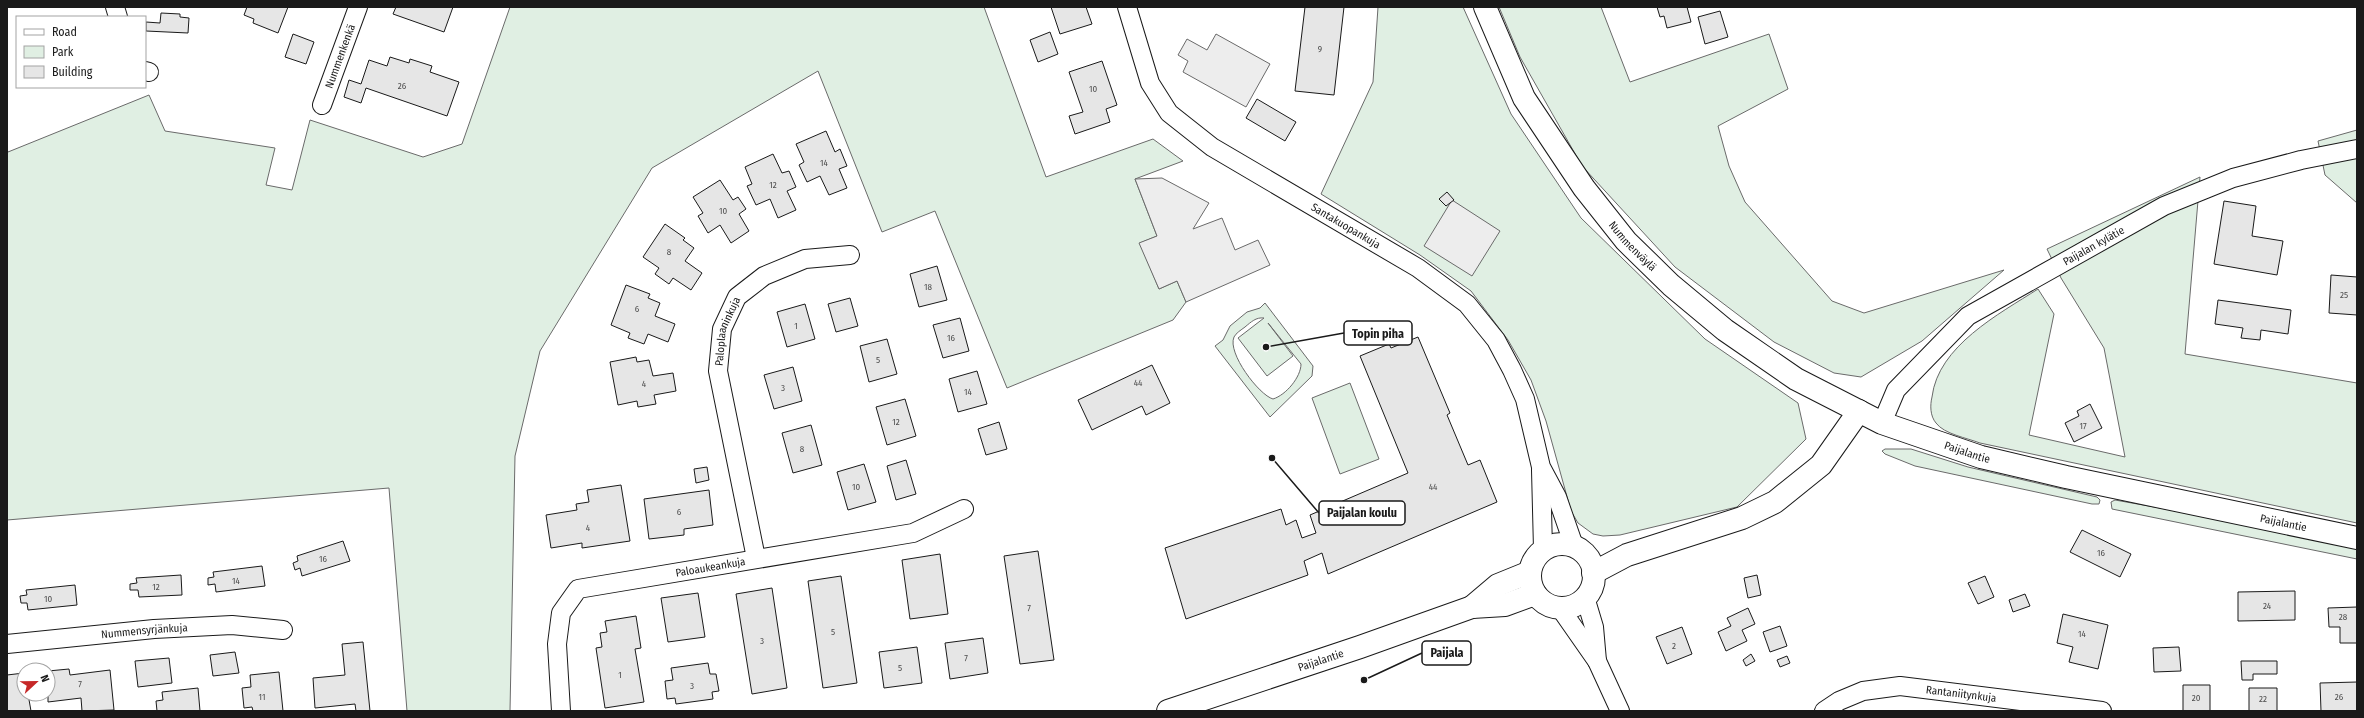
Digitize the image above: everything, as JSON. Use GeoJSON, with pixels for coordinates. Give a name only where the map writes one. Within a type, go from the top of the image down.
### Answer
{"type":"FeatureCollection","features":[{"type":"Feature","properties":{"kind":"street","name":"Nummenkenkä"},"geometry":{"type":"LineString","coordinates":[[322,105],[358,7]]}},
{"type":"Feature","properties":{"kind":"street","name":"Santakuopankuja"},"geometry":{"type":"LineString","coordinates":[[1127,7],[1150,83],[1169,113],[1212,147],[1418,268],[1466,304],[1496,340],[1525,399],[1541,467],[1544,549]]}},
{"type":"Feature","properties":{"kind":"street","name":"Nummenväylä"},"geometry":{"type":"LineString","coordinates":[[1485,7],[1524,98],[1584,188],[1626,241],[1671,285],[1725,330],[1796,379],[1859,411]]}},
{"type":"Feature","properties":{"kind":"street","name":"Paijalan kylätie"},"geometry":{"type":"LineString","coordinates":[[1882,423],[1896,390],[1968,316],[2164,206],[2233,178],[2300,160],[2357,150]]}},
{"type":"Feature","properties":{"kind":"street","name":"Paloplaaninkuja"},"geometry":{"type":"LineString","coordinates":[[756,558],[718,372],[722,329],[737,297],[764,276],[805,259],[850,255]]}},
{"type":"Feature","properties":{"kind":"street","name":"Paijalantie"},"geometry":{"type":"LineString","coordinates":[[1859,411],[1882,423],[1981,457],[2066,477],[2357,538]]}},
{"type":"Feature","properties":{"kind":"street"},"geometry":{"type":"LineString","coordinates":[[1584,558],[1592,586],[1585,597],[1578,603],[1560,608],[1550,606],[1535,594],[1530,580],[1532,563],[1544,549],[1553,545],[1564,544],[1584,558],[1627,555],[1742,518],[1775,502],[1821,466],[1840,442],[1859,411]]}},
{"type":"Feature","properties":{"kind":"street","name":"Santakuopankuja"},"geometry":{"type":"LineString","coordinates":[[1541,467],[1557,498],[1584,558]]}},
{"type":"Feature","properties":{"kind":"street","name":"Paloaukeankuja"},"geometry":{"type":"LineString","coordinates":[[561,711],[557,644],[561,613],[578,589],[913,532],[964,509]]}},
{"type":"Feature","properties":{"kind":"street","name":"Paijalantie"},"geometry":{"type":"LineString","coordinates":[[1472,606],[1498,585],[1530,572]]}},
{"type":"Feature","properties":{"kind":"street","name":"Paijalantie"},"geometry":{"type":"LineString","coordinates":[[1168,711],[1360,647],[1472,606],[1505,605],[1535,594]]}},
{"type":"Feature","properties":{"kind":"street"},"geometry":{"type":"LineString","coordinates":[[1585,597],[1594,627],[1597,661]]}},
{"type":"Feature","properties":{"kind":"street"},"geometry":{"type":"LineString","coordinates":[[1560,608],[1597,661],[1620,711]]}},
{"type":"Feature","properties":{"kind":"street","name":"Nummensyrjänkuja"},"geometry":{"type":"LineString","coordinates":[[7,644],[154,628],[232,626],[283,630]]}},
{"type":"Feature","properties":{"kind":"street","name":"Rantaniitynkuja"},"geometry":{"type":"LineString","coordinates":[[1824,711],[1839,701],[1863,691],[1900,686],[2102,711]]}},
{"type":"Feature","properties":{"kind":"green space"},"geometry":{"type":"Polygon","coordinates":[[[510,7],[984,7],[1046,177],[1153,139],[1183,161],[1135,179],[1157,236],[1140,243],[1159,289],[1177,281],[1186,302],[1173,320],[1007,388],[935,211],[882,232],[818,71],[652,168],[540,351],[515,456],[510,711],[407,711],[389,488],[7,520],[7,150],[8,152],[149,95],[165,131],[275,148],[266,185],[292,190],[310,120],[423,157],[462,144],[510,7]]]}},
{"type":"Feature","properties":{"kind":"green space"},"geometry":{"type":"Polygon","coordinates":[[[1378,7],[1463,7],[1511,114],[1581,218],[1705,339],[1798,403],[1806,439],[1737,507],[1620,535],[1603,536],[1593,534],[1578,523],[1571,511],[1546,421],[1531,380],[1508,340],[1471,291],[1420,255],[1321,194],[1373,82],[1378,7]]]}},
{"type":"Feature","properties":{"kind":"green space"},"geometry":{"type":"Polygon","coordinates":[[[1499,7],[1601,7],[1630,82],[1769,34],[1788,89],[1718,126],[1729,166],[1745,202],[1832,301],[1864,313],[2004,270],[1922,341],[1861,377],[1834,373],[1774,342],[1675,267],[1582,166],[1520,57],[1499,7]]]}},
{"type":"Feature","properties":{"kind":"green space"},"geometry":{"type":"Polygon","coordinates":[[[2357,130],[2357,203],[2325,175],[2318,141],[2357,130]]]}},
{"type":"Feature","properties":{"kind":"green space"},"geometry":{"type":"Polygon","coordinates":[[[2200,177],[2185,354],[2357,383],[2357,523],[1980,443],[1944,430],[1936,423],[1933,417],[1931,403],[1937,379],[1946,362],[1958,347],[1989,321],[2038,289],[2054,314],[2029,435],[2125,457],[2104,348],[2061,278],[2047,249],[2200,177]]]}},
{"type":"Feature","properties":{"kind":"green space"},"geometry":{"type":"Polygon","coordinates":[[[1265,303],[1313,366],[1312,376],[1270,417],[1215,346],[1223,340],[1230,326],[1247,312],[1260,308],[1265,303]],[[1264,318],[1254,320],[1236,334],[1233,344],[1235,353],[1253,382],[1267,396],[1273,399],[1288,390],[1296,380],[1301,364],[1268,323],[1293,356],[1267,376],[1238,338],[1264,318]]]}},
{"type":"Feature","properties":{"kind":"green space"},"geometry":{"type":"Polygon","coordinates":[[[1350,383],[1379,459],[1340,474],[1312,398],[1350,383]]]}},
{"type":"Feature","properties":{"kind":"green space"},"geometry":{"type":"Polygon","coordinates":[[[1885,449],[1911,449],[1968,467],[2097,497],[2100,500],[2099,504],[2092,504],[1915,466],[1885,454],[1882,451],[1885,449]]]}},
{"type":"Feature","properties":{"kind":"green space"},"geometry":{"type":"Polygon","coordinates":[[[2115,500],[2233,521],[2357,549],[2357,559],[2112,509],[2111,502],[2115,500]]]}},
{"type":"Feature","properties":{"kind":"shaded area"},"geometry":{"type":"Polygon","coordinates":[[[1216,34],[1270,64],[1246,107],[1183,72],[1188,61],[1178,55],[1187,39],[1207,50],[1216,34]]]}},
{"type":"Feature","properties":{"kind":"shaded area"},"geometry":{"type":"Polygon","coordinates":[[[1162,178],[1209,203],[1193,229],[1222,218],[1235,250],[1258,240],[1270,265],[1186,302],[1177,281],[1159,289],[1139,243],[1157,236],[1135,179],[1162,178]]]}},
{"type":"Feature","properties":{"kind":"shaded area"},"geometry":{"type":"Polygon","coordinates":[[[1452,200],[1500,231],[1472,276],[1424,246],[1452,200]]]}},
{"type":"Feature","properties":{"kind":"building"},"geometry":{"type":"Polygon","coordinates":[[[247,7],[288,7],[278,33],[253,23],[254,19],[244,15],[247,7]]]}},
{"type":"Feature","properties":{"kind":"building"},"geometry":{"type":"Polygon","coordinates":[[[396,7],[453,7],[444,32],[393,14],[396,7]]]}},
{"type":"Feature","properties":{"kind":"building"},"geometry":{"type":"Polygon","coordinates":[[[1051,7],[1086,7],[1092,24],[1060,34],[1051,7]]]}},
{"type":"Feature","properties":{"kind":"building"},"geometry":{"type":"Polygon","coordinates":[[[1305,7],[1344,7],[1334,95],[1295,91],[1305,7]]]}},
{"type":"Feature","properties":{"kind":"building"},"geometry":{"type":"Polygon","coordinates":[[[1657,7],[1687,7],[1691,22],[1667,28],[1664,16],[1660,17],[1657,7]]]}},
{"type":"Feature","properties":{"kind":"building"},"geometry":{"type":"Polygon","coordinates":[[[1720,11],[1728,37],[1705,44],[1698,17],[1720,11]]]}},
{"type":"Feature","properties":{"kind":"building"},"geometry":{"type":"Polygon","coordinates":[[[161,13],[180,14],[180,17],[189,18],[188,33],[146,31],[146,22],[160,23],[161,13]]]}},
{"type":"Feature","properties":{"kind":"building"},"geometry":{"type":"Polygon","coordinates":[[[1050,32],[1058,54],[1038,62],[1030,40],[1050,32]]]}},
{"type":"Feature","properties":{"kind":"building"},"geometry":{"type":"Polygon","coordinates":[[[293,34],[314,42],[306,64],[285,57],[293,34]]]}},
{"type":"Feature","properties":{"kind":"building"},"geometry":{"type":"Polygon","coordinates":[[[390,57],[409,63],[410,59],[432,66],[430,72],[459,82],[447,116],[366,88],[361,103],[344,97],[349,80],[361,84],[369,60],[387,66],[390,57]]]}},
{"type":"Feature","properties":{"kind":"building"},"geometry":{"type":"Polygon","coordinates":[[[1102,61],[1117,105],[1106,109],[1110,122],[1075,134],[1069,116],[1083,112],[1069,72],[1102,61]]]}},
{"type":"Feature","properties":{"kind":"building"},"geometry":{"type":"Polygon","coordinates":[[[1257,99],[1296,122],[1285,141],[1246,118],[1257,99]]]}},
{"type":"Feature","properties":{"kind":"building"},"geometry":{"type":"Polygon","coordinates":[[[826,131],[835,152],[840,149],[847,166],[839,169],[847,188],[829,195],[820,176],[807,182],[799,165],[804,162],[796,144],[826,131]]]}},
{"type":"Feature","properties":{"kind":"building"},"geometry":{"type":"Polygon","coordinates":[[[773,154],[782,173],[789,171],[796,187],[787,191],[796,210],[778,218],[770,199],[756,205],[747,186],[752,184],[745,167],[773,154]]]}},
{"type":"Feature","properties":{"kind":"building"},"geometry":{"type":"Polygon","coordinates":[[[720,180],[733,200],[738,197],[746,209],[739,214],[749,231],[731,243],[720,225],[708,233],[698,216],[703,213],[693,197],[720,180]]]}},
{"type":"Feature","properties":{"kind":"building"},"geometry":{"type":"Polygon","coordinates":[[[1447,192],[1454,200],[1446,206],[1439,199],[1447,192]]]}},
{"type":"Feature","properties":{"kind":"building"},"geometry":{"type":"Polygon","coordinates":[[[2224,201],[2256,206],[2252,236],[2283,241],[2277,275],[2214,264],[2224,201]]]}},
{"type":"Feature","properties":{"kind":"building"},"geometry":{"type":"Polygon","coordinates":[[[665,224],[685,238],[683,240],[694,248],[685,261],[702,273],[691,290],[673,278],[669,284],[655,274],[659,268],[643,257],[665,224]]]}},
{"type":"Feature","properties":{"kind":"building"},"geometry":{"type":"Polygon","coordinates":[[[937,266],[947,300],[919,307],[910,274],[937,266]]]}},
{"type":"Feature","properties":{"kind":"building"},"geometry":{"type":"Polygon","coordinates":[[[2331,275],[2357,277],[2357,315],[2329,313],[2331,275]]]}},
{"type":"Feature","properties":{"kind":"building"},"geometry":{"type":"Polygon","coordinates":[[[626,285],[650,294],[648,298],[660,303],[655,316],[675,324],[668,342],[648,334],[644,344],[628,338],[630,333],[611,325],[626,285]]]}},
{"type":"Feature","properties":{"kind":"building"},"geometry":{"type":"Polygon","coordinates":[[[850,298],[858,326],[836,332],[828,304],[850,298]]]}},
{"type":"Feature","properties":{"kind":"building"},"geometry":{"type":"Polygon","coordinates":[[[2218,300],[2291,310],[2288,334],[2261,330],[2260,340],[2241,338],[2243,328],[2215,324],[2218,300]]]}},
{"type":"Feature","properties":{"kind":"building"},"geometry":{"type":"Polygon","coordinates":[[[805,304],[815,339],[787,347],[777,312],[805,304]]]}},
{"type":"Feature","properties":{"kind":"building"},"geometry":{"type":"Polygon","coordinates":[[[960,318],[969,351],[943,358],[933,325],[960,318]]]}},
{"type":"Feature","properties":{"kind":"building"},"geometry":{"type":"Polygon","coordinates":[[[1418,337],[1450,413],[1447,415],[1468,465],[1480,460],[1497,502],[1328,574],[1322,553],[1304,561],[1308,575],[1186,619],[1165,548],[1281,509],[1286,525],[1296,520],[1302,538],[1316,533],[1310,515],[1408,473],[1360,356],[1389,344],[1391,348],[1418,337]]]}},
{"type":"Feature","properties":{"kind":"building"},"geometry":{"type":"Polygon","coordinates":[[[887,339],[897,374],[869,382],[860,346],[887,339]]]}},
{"type":"Feature","properties":{"kind":"building"},"geometry":{"type":"Polygon","coordinates":[[[636,357],[637,362],[649,360],[653,376],[673,373],[676,391],[654,395],[656,404],[638,407],[637,401],[618,405],[610,362],[636,357]]]}},
{"type":"Feature","properties":{"kind":"building"},"geometry":{"type":"Polygon","coordinates":[[[1152,365],[1170,403],[1146,415],[1142,406],[1092,430],[1078,400],[1152,365]]]}},
{"type":"Feature","properties":{"kind":"building"},"geometry":{"type":"Polygon","coordinates":[[[793,367],[802,401],[774,409],[764,375],[793,367]]]}},
{"type":"Feature","properties":{"kind":"building"},"geometry":{"type":"Polygon","coordinates":[[[977,371],[987,404],[958,412],[949,379],[977,371]]]}},
{"type":"Feature","properties":{"kind":"building"},"geometry":{"type":"Polygon","coordinates":[[[905,399],[916,436],[887,445],[876,407],[905,399]]]}},
{"type":"Feature","properties":{"kind":"building"},"geometry":{"type":"Polygon","coordinates":[[[2090,404],[2102,428],[2074,442],[2065,423],[2079,416],[2077,411],[2090,404]]]}},
{"type":"Feature","properties":{"kind":"building"},"geometry":{"type":"Polygon","coordinates":[[[999,422],[1007,449],[986,455],[978,429],[999,422]]]}},
{"type":"Feature","properties":{"kind":"building"},"geometry":{"type":"Polygon","coordinates":[[[811,425],[822,465],[793,473],[782,433],[811,425]]]}},
{"type":"Feature","properties":{"kind":"building"},"geometry":{"type":"Polygon","coordinates":[[[906,460],[916,494],[896,500],[887,466],[906,460]]]}},
{"type":"Feature","properties":{"kind":"building"},"geometry":{"type":"Polygon","coordinates":[[[864,464],[876,502],[848,510],[837,472],[864,464]]]}},
{"type":"Feature","properties":{"kind":"building"},"geometry":{"type":"Polygon","coordinates":[[[707,467],[709,480],[696,483],[694,469],[707,467]]]}},
{"type":"Feature","properties":{"kind":"building"},"geometry":{"type":"Polygon","coordinates":[[[621,485],[630,541],[582,548],[582,543],[551,548],[546,515],[577,510],[576,504],[589,502],[587,490],[621,485]]]}},
{"type":"Feature","properties":{"kind":"building"},"geometry":{"type":"Polygon","coordinates":[[[709,490],[713,525],[684,529],[684,535],[649,539],[644,499],[709,490]]]}},
{"type":"Feature","properties":{"kind":"building"},"geometry":{"type":"Polygon","coordinates":[[[2082,530],[2131,554],[2120,577],[2070,552],[2082,530]]]}},
{"type":"Feature","properties":{"kind":"building"},"geometry":{"type":"Polygon","coordinates":[[[343,541],[350,561],[302,576],[300,568],[295,570],[293,563],[298,561],[297,556],[343,541]]]}},
{"type":"Feature","properties":{"kind":"building"},"geometry":{"type":"Polygon","coordinates":[[[1038,551],[1054,660],[1020,664],[1004,556],[1038,551]]]}},
{"type":"Feature","properties":{"kind":"building"},"geometry":{"type":"Polygon","coordinates":[[[940,554],[948,614],[910,619],[902,560],[940,554]]]}},
{"type":"Feature","properties":{"kind":"building"},"geometry":{"type":"Polygon","coordinates":[[[262,566],[265,586],[216,592],[215,584],[208,585],[208,578],[214,577],[213,572],[262,566]]]}},
{"type":"Feature","properties":{"kind":"building"},"geometry":{"type":"Polygon","coordinates":[[[181,575],[182,595],[139,597],[138,590],[130,590],[130,584],[137,583],[136,578],[181,575]]]}},
{"type":"Feature","properties":{"kind":"building"},"geometry":{"type":"Polygon","coordinates":[[[1757,575],[1761,595],[1748,598],[1744,578],[1757,575]]]}},
{"type":"Feature","properties":{"kind":"building"},"geometry":{"type":"Polygon","coordinates":[[[841,576],[857,683],[823,688],[808,581],[841,576]]]}},
{"type":"Feature","properties":{"kind":"building"},"geometry":{"type":"Polygon","coordinates":[[[1985,576],[1994,597],[1978,604],[1968,583],[1985,576]]]}},
{"type":"Feature","properties":{"kind":"building"},"geometry":{"type":"Polygon","coordinates":[[[75,585],[77,605],[28,610],[27,603],[21,603],[20,596],[27,595],[26,590],[75,585]]]}},
{"type":"Feature","properties":{"kind":"building"},"geometry":{"type":"Polygon","coordinates":[[[772,588],[787,688],[752,694],[736,594],[772,588]]]}},
{"type":"Feature","properties":{"kind":"building"},"geometry":{"type":"Polygon","coordinates":[[[2295,591],[2295,620],[2238,621],[2238,592],[2295,591]]]}},
{"type":"Feature","properties":{"kind":"building"},"geometry":{"type":"Polygon","coordinates":[[[698,593],[705,637],[668,642],[661,598],[698,593]]]}},
{"type":"Feature","properties":{"kind":"building"},"geometry":{"type":"Polygon","coordinates":[[[2025,594],[2030,606],[2013,612],[2009,600],[2025,594]]]}},
{"type":"Feature","properties":{"kind":"building"},"geometry":{"type":"Polygon","coordinates":[[[2357,607],[2357,643],[2340,643],[2340,627],[2329,627],[2328,608],[2357,607]]]}},
{"type":"Feature","properties":{"kind":"building"},"geometry":{"type":"Polygon","coordinates":[[[1748,608],[1755,624],[1742,630],[1747,641],[1726,651],[1718,632],[1731,626],[1727,618],[1748,608]]]}},
{"type":"Feature","properties":{"kind":"building"},"geometry":{"type":"Polygon","coordinates":[[[2063,614],[2108,625],[2098,669],[2069,662],[2073,647],[2057,643],[2063,614]]]}},
{"type":"Feature","properties":{"kind":"building"},"geometry":{"type":"Polygon","coordinates":[[[636,616],[641,648],[635,649],[644,702],[605,708],[596,648],[602,647],[600,633],[607,632],[605,621],[636,616]]]}},
{"type":"Feature","properties":{"kind":"building"},"geometry":{"type":"Polygon","coordinates":[[[1780,626],[1787,646],[1770,652],[1763,632],[1780,626]]]}},
{"type":"Feature","properties":{"kind":"building"},"geometry":{"type":"Polygon","coordinates":[[[1682,627],[1692,654],[1667,664],[1656,637],[1682,627]]]}},
{"type":"Feature","properties":{"kind":"building"},"geometry":{"type":"Polygon","coordinates":[[[983,638],[988,673],[950,679],[945,643],[983,638]]]}},
{"type":"Feature","properties":{"kind":"building"},"geometry":{"type":"Polygon","coordinates":[[[363,642],[370,711],[356,711],[355,704],[315,708],[313,678],[345,675],[342,644],[363,642]]]}},
{"type":"Feature","properties":{"kind":"building"},"geometry":{"type":"Polygon","coordinates":[[[917,647],[922,683],[884,688],[879,652],[917,647]]]}},
{"type":"Feature","properties":{"kind":"building"},"geometry":{"type":"Polygon","coordinates":[[[2179,647],[2181,671],[2154,672],[2153,648],[2179,647]]]}},
{"type":"Feature","properties":{"kind":"building"},"geometry":{"type":"Polygon","coordinates":[[[235,652],[239,673],[213,676],[210,655],[235,652]]]}},
{"type":"Feature","properties":{"kind":"building"},"geometry":{"type":"Polygon","coordinates":[[[1751,654],[1755,661],[1746,666],[1743,660],[1751,654]]]}},
{"type":"Feature","properties":{"kind":"building"},"geometry":{"type":"Polygon","coordinates":[[[1787,656],[1790,663],[1780,667],[1777,660],[1787,656]]]}},
{"type":"Feature","properties":{"kind":"building"},"geometry":{"type":"Polygon","coordinates":[[[169,658],[172,683],[138,687],[135,661],[169,658]]]}},
{"type":"Feature","properties":{"kind":"building"},"geometry":{"type":"Polygon","coordinates":[[[2241,661],[2277,661],[2277,674],[2253,674],[2253,680],[2242,680],[2241,661]]]}},
{"type":"Feature","properties":{"kind":"building"},"geometry":{"type":"Polygon","coordinates":[[[708,663],[710,674],[716,674],[719,691],[712,692],[713,699],[676,704],[675,698],[667,699],[665,681],[673,680],[671,668],[708,663]]]}},
{"type":"Feature","properties":{"kind":"building"},"geometry":{"type":"Polygon","coordinates":[[[69,669],[70,675],[110,670],[114,710],[82,711],[81,698],[56,701],[56,670],[69,669]]]}},
{"type":"Feature","properties":{"kind":"building"},"geometry":{"type":"Polygon","coordinates":[[[279,672],[283,711],[253,711],[252,707],[244,708],[242,688],[251,687],[250,675],[279,672]]]}},
{"type":"Feature","properties":{"kind":"building"},"geometry":{"type":"Polygon","coordinates":[[[16,674],[16,702],[29,702],[31,711],[7,711],[7,675],[16,674]]]}},
{"type":"Feature","properties":{"kind":"building"},"geometry":{"type":"Polygon","coordinates":[[[2357,682],[2357,711],[2321,711],[2320,683],[2357,682]]]}},
{"type":"Feature","properties":{"kind":"building"},"geometry":{"type":"Polygon","coordinates":[[[2183,685],[2210,685],[2210,711],[2183,711],[2183,685]]]}},
{"type":"Feature","properties":{"kind":"building"},"geometry":{"type":"Polygon","coordinates":[[[198,688],[200,711],[157,711],[156,701],[163,700],[162,692],[198,688]]]}},
{"type":"Feature","properties":{"kind":"building"},"geometry":{"type":"Polygon","coordinates":[[[2249,688],[2277,688],[2277,711],[2249,711],[2249,688]]]}},
{"type":"Feature","properties":{"kind":"place","name":"Topin piha"},"geometry":{"type":"Point","coordinates":[1266,347]}},
{"type":"Feature","properties":{"kind":"place","name":"Paijalan koulu"},"geometry":{"type":"Point","coordinates":[1272,458]}},
{"type":"Feature","properties":{"kind":"place","name":"Paijala"},"geometry":{"type":"Point","coordinates":[1364,680]}}]}
